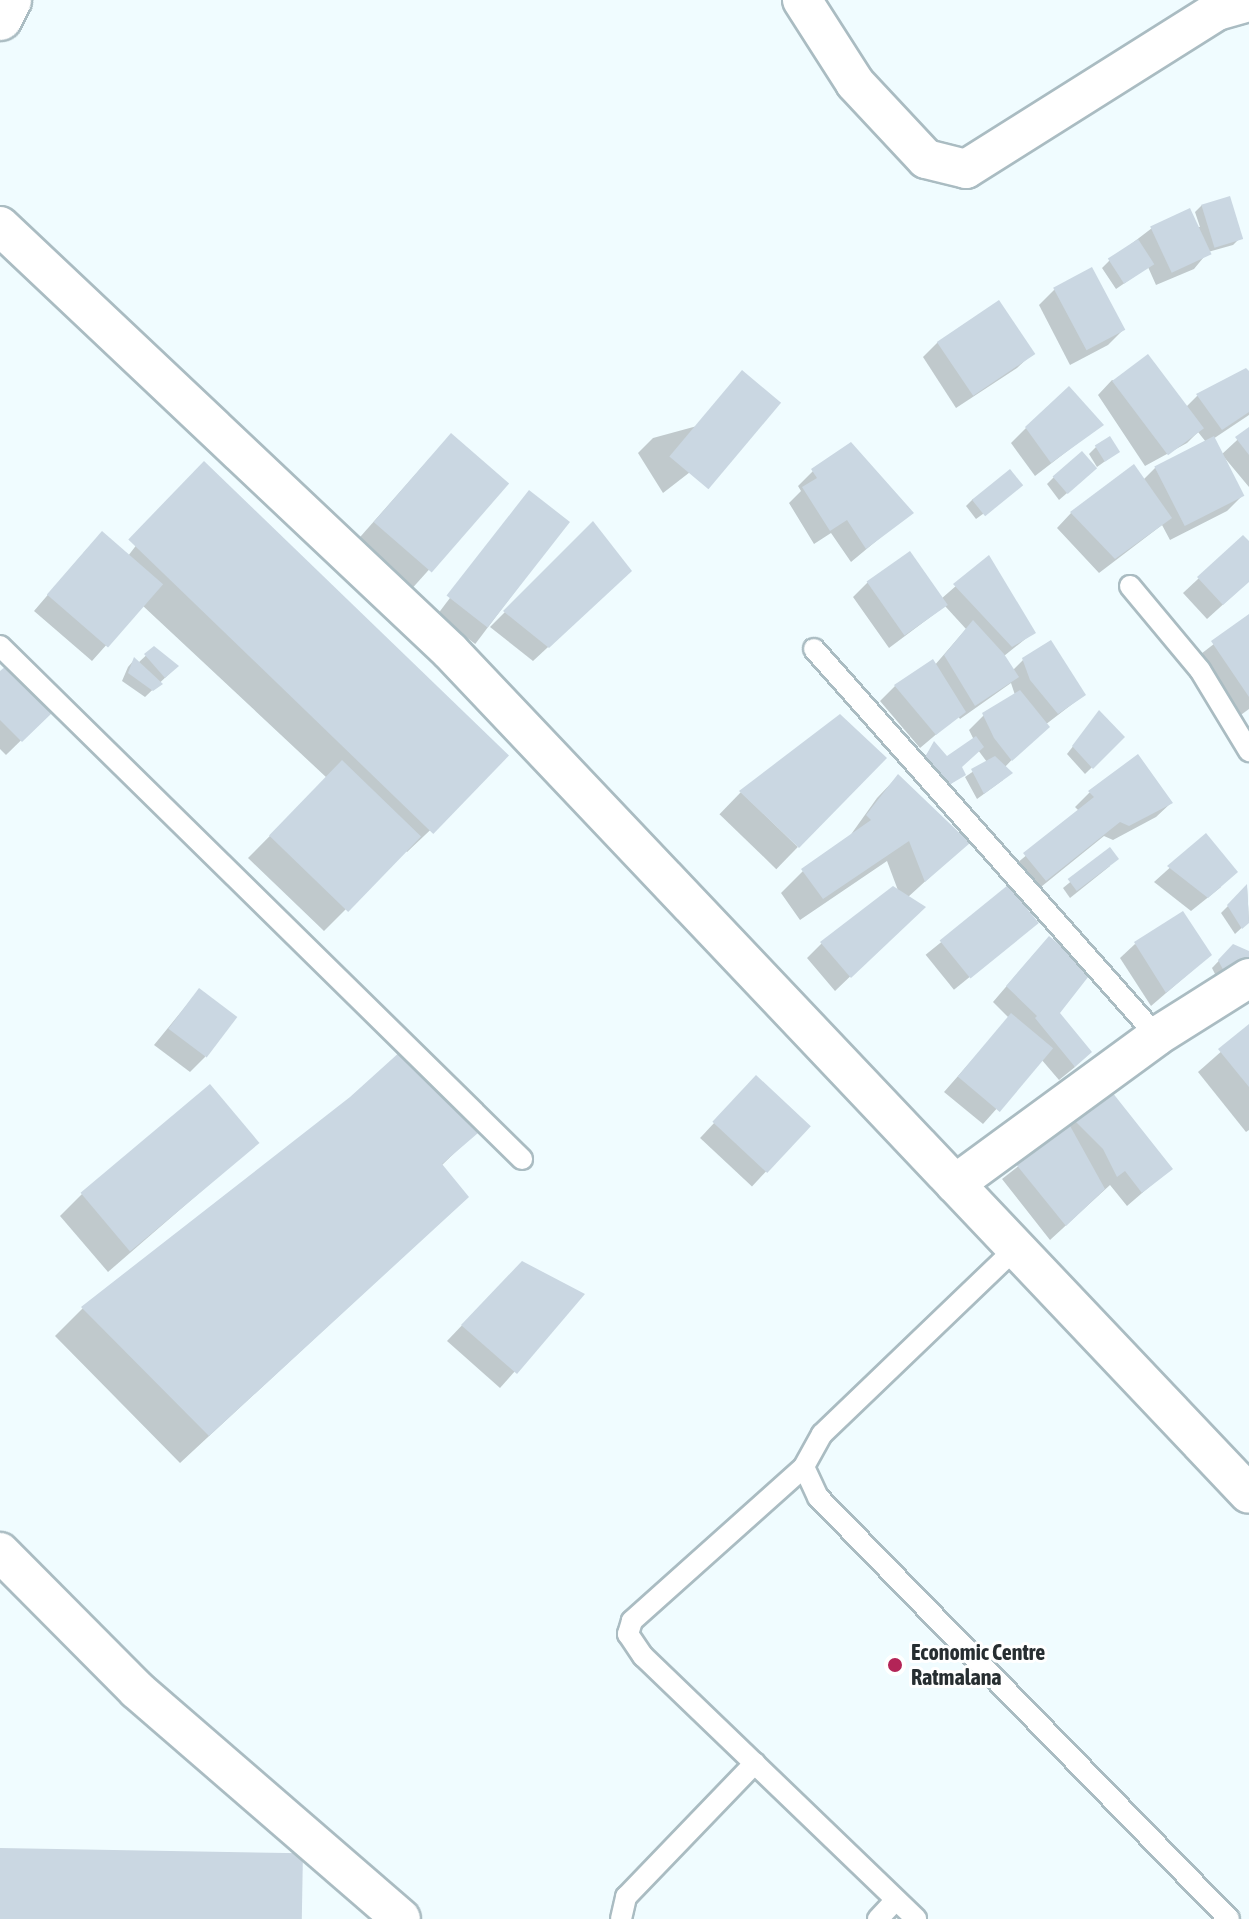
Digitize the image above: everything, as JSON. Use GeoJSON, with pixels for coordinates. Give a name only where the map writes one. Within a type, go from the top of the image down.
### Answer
{"type":"FeatureCollection","features":[{"type":"Feature","properties":{"kind":"main road"},"geometry":{"type":"LineString","coordinates":[[0,18],[10,0]]}},
{"type":"Feature","properties":{"kind":"street"},"geometry":{"type":"LineString","coordinates":[[802,0],[855,83],[926,159],[966,169],[1217,11],[1249,2]]}},
{"type":"Feature","properties":{"kind":"street"},"geometry":{"type":"LineString","coordinates":[[0,226],[450,651],[1249,1494]]}},
{"type":"Feature","properties":{"kind":"street"},"geometry":{"type":"LineString","coordinates":[[955,1184],[1157,1036],[1249,978]]}},
{"type":"Feature","properties":{"kind":"street"},"geometry":{"type":"LineString","coordinates":[[0,1552],[137,1690],[401,1919]]}},
{"type":"Feature","properties":{"kind":"lane"},"geometry":{"type":"LineString","coordinates":[[1130,586],[1200,670],[1249,751]]}},
{"type":"Feature","properties":{"kind":"lane"},"geometry":{"type":"LineString","coordinates":[[0,646],[522,1159]]}},
{"type":"Feature","properties":{"kind":"lane"},"geometry":{"type":"LineString","coordinates":[[814,649],[1157,1036]]}},
{"type":"Feature","properties":{"kind":"lane"},"geometry":{"type":"LineString","coordinates":[[916,1919],[643,1656],[628,1634],[632,1621],[804,1467],[822,1434],[1016,1248]]}},
{"type":"Feature","properties":{"kind":"lane"},"geometry":{"type":"LineString","coordinates":[[804,1467],[818,1497],[1229,1919]]}},
{"type":"Feature","properties":{"kind":"lane"},"geometry":{"type":"LineString","coordinates":[[621,1919],[626,1897],[755,1763]]}},
{"type":"Feature","properties":{"kind":"lane"},"geometry":{"type":"LineString","coordinates":[[878,1919],[896,1900]]}},
{"type":"Feature","properties":{"kind":"building"},"geometry":{"type":"Polygon","coordinates":[[[1230,196],[1243,239],[1214,248],[1201,205],[1230,196]]]}},
{"type":"Feature","properties":{"kind":"building"},"geometry":{"type":"Polygon","coordinates":[[[1190,208],[1212,254],[1172,273],[1150,227],[1190,208]]]}},
{"type":"Feature","properties":{"kind":"building"},"geometry":{"type":"Polygon","coordinates":[[[1138,239],[1154,264],[1124,284],[1108,259],[1138,239]]]}},
{"type":"Feature","properties":{"kind":"building"},"geometry":{"type":"Polygon","coordinates":[[[1092,267],[1125,330],[1086,350],[1053,288],[1092,267]]]}},
{"type":"Feature","properties":{"kind":"building"},"geometry":{"type":"Polygon","coordinates":[[[999,300],[1035,354],[973,396],[937,342],[999,300]]]}},
{"type":"Feature","properties":{"kind":"building"},"geometry":{"type":"Polygon","coordinates":[[[1148,354],[1204,428],[1168,455],[1112,381],[1148,354]]]}},
{"type":"Feature","properties":{"kind":"building"},"geometry":{"type":"Polygon","coordinates":[[[1246,368],[1249,371],[1249,412],[1222,430],[1196,394],[1246,368]]]}},
{"type":"Feature","properties":{"kind":"building"},"geometry":{"type":"Polygon","coordinates":[[[742,370],[781,403],[708,489],[669,457],[742,370]]]}},
{"type":"Feature","properties":{"kind":"building"},"geometry":{"type":"Polygon","coordinates":[[[1069,386],[1104,425],[1051,463],[1025,427],[1069,386]]]}},
{"type":"Feature","properties":{"kind":"building"},"geometry":{"type":"Polygon","coordinates":[[[1249,427],[1249,455],[1235,437],[1249,427]]]}},
{"type":"Feature","properties":{"kind":"building"},"geometry":{"type":"Polygon","coordinates":[[[451,433],[509,484],[432,573],[374,522],[451,433]]]}},
{"type":"Feature","properties":{"kind":"building"},"geometry":{"type":"Polygon","coordinates":[[[1110,436],[1120,452],[1105,462],[1095,446],[1110,436]]]}},
{"type":"Feature","properties":{"kind":"building"},"geometry":{"type":"Polygon","coordinates":[[[1214,436],[1244,496],[1185,526],[1154,466],[1214,436]]]}},
{"type":"Feature","properties":{"kind":"building"},"geometry":{"type":"Polygon","coordinates":[[[851,442],[914,513],[866,549],[847,520],[830,531],[802,487],[817,478],[811,469],[851,442]]]}},
{"type":"Feature","properties":{"kind":"building"},"geometry":{"type":"Polygon","coordinates":[[[1082,451],[1097,468],[1068,494],[1053,477],[1082,451]]]}},
{"type":"Feature","properties":{"kind":"building"},"geometry":{"type":"Polygon","coordinates":[[[204,461],[509,756],[433,834],[128,539],[204,461]]]}},
{"type":"Feature","properties":{"kind":"building"},"geometry":{"type":"Polygon","coordinates":[[[1134,464],[1172,518],[1115,559],[1070,512],[1134,464]]]}},
{"type":"Feature","properties":{"kind":"building"},"geometry":{"type":"Polygon","coordinates":[[[1010,469],[1023,485],[985,516],[972,500],[1010,469]]]}},
{"type":"Feature","properties":{"kind":"building"},"geometry":{"type":"Polygon","coordinates":[[[529,490],[570,522],[487,628],[447,596],[529,490]]]}},
{"type":"Feature","properties":{"kind":"building"},"geometry":{"type":"Polygon","coordinates":[[[593,521],[632,571],[549,648],[503,611],[593,521]]]}},
{"type":"Feature","properties":{"kind":"building"},"geometry":{"type":"Polygon","coordinates":[[[102,531],[163,584],[108,648],[47,594],[102,531]]]}},
{"type":"Feature","properties":{"kind":"building"},"geometry":{"type":"Polygon","coordinates":[[[1243,535],[1249,541],[1249,582],[1223,605],[1197,577],[1243,535]]]}},
{"type":"Feature","properties":{"kind":"building"},"geometry":{"type":"Polygon","coordinates":[[[910,551],[948,605],[904,635],[867,581],[910,551]]]}},
{"type":"Feature","properties":{"kind":"building"},"geometry":{"type":"Polygon","coordinates":[[[989,555],[1036,633],[1012,647],[953,584],[989,555]]]}},
{"type":"Feature","properties":{"kind":"building"},"geometry":{"type":"Polygon","coordinates":[[[1249,614],[1249,697],[1211,641],[1249,614]]]}},
{"type":"Feature","properties":{"kind":"building"},"geometry":{"type":"Polygon","coordinates":[[[973,620],[1004,654],[1019,677],[975,706],[944,655],[973,620]]]}},
{"type":"Feature","properties":{"kind":"building"},"geometry":{"type":"Polygon","coordinates":[[[1051,640],[1086,695],[1058,714],[1030,680],[1022,658],[1051,640]]]}},
{"type":"Feature","properties":{"kind":"building"},"geometry":{"type":"Polygon","coordinates":[[[154,646],[179,666],[165,678],[144,654],[154,646]]]}},
{"type":"Feature","properties":{"kind":"building"},"geometry":{"type":"Polygon","coordinates":[[[134,657],[163,684],[153,691],[128,673],[134,657]]]}},
{"type":"Feature","properties":{"kind":"building"},"geometry":{"type":"Polygon","coordinates":[[[933,659],[966,712],[936,735],[894,685],[933,659]]]}},
{"type":"Feature","properties":{"kind":"building"},"geometry":{"type":"Polygon","coordinates":[[[6,666],[52,713],[22,742],[0,720],[0,671],[6,666]]]}},
{"type":"Feature","properties":{"kind":"building"},"geometry":{"type":"Polygon","coordinates":[[[1020,690],[1050,727],[1012,761],[994,738],[982,713],[1020,690]]]}},
{"type":"Feature","properties":{"kind":"building"},"geometry":{"type":"Polygon","coordinates":[[[1099,710],[1125,737],[1093,769],[1072,746],[1099,710]]]}},
{"type":"Feature","properties":{"kind":"building"},"geometry":{"type":"Polygon","coordinates":[[[840,714],[887,758],[799,848],[739,791],[840,714]]]}},
{"type":"Feature","properties":{"kind":"building"},"geometry":{"type":"Polygon","coordinates":[[[976,736],[984,747],[962,767],[966,775],[949,785],[924,759],[934,741],[947,756],[976,736]]]}},
{"type":"Feature","properties":{"kind":"building"},"geometry":{"type":"Polygon","coordinates":[[[1138,754],[1173,803],[1129,826],[1120,822],[1046,881],[1023,853],[1094,797],[1088,791],[1138,754]]]}},
{"type":"Feature","properties":{"kind":"building"},"geometry":{"type":"Polygon","coordinates":[[[995,756],[1013,773],[984,794],[971,769],[995,756]]]}},
{"type":"Feature","properties":{"kind":"building"},"geometry":{"type":"Polygon","coordinates":[[[342,760],[421,836],[348,912],[269,836],[342,760]]]}},
{"type":"Feature","properties":{"kind":"building"},"geometry":{"type":"Polygon","coordinates":[[[898,774],[970,843],[925,882],[909,841],[823,899],[801,869],[871,820],[866,815],[898,774]]]}},
{"type":"Feature","properties":{"kind":"building"},"geometry":{"type":"Polygon","coordinates":[[[1206,833],[1238,872],[1208,898],[1167,866],[1206,833]]]}},
{"type":"Feature","properties":{"kind":"building"},"geometry":{"type":"Polygon","coordinates":[[[1110,847],[1119,859],[1077,891],[1068,879],[1110,847]]]}},
{"type":"Feature","properties":{"kind":"building"},"geometry":{"type":"Polygon","coordinates":[[[1247,884],[1249,923],[1242,929],[1227,905],[1247,884]]]}},
{"type":"Feature","properties":{"kind":"building"},"geometry":{"type":"Polygon","coordinates":[[[1008,885],[1039,923],[970,978],[940,940],[1008,885]]]}},
{"type":"Feature","properties":{"kind":"building"},"geometry":{"type":"Polygon","coordinates":[[[893,886],[926,907],[851,978],[820,942],[893,886]]]}},
{"type":"Feature","properties":{"kind":"building"},"geometry":{"type":"Polygon","coordinates":[[[1183,911],[1212,955],[1166,993],[1134,942],[1183,911]]]}},
{"type":"Feature","properties":{"kind":"building"},"geometry":{"type":"Polygon","coordinates":[[[1049,936],[1092,972],[1060,1013],[1092,1052],[1075,1067],[1035,1018],[1037,1016],[1006,986],[1049,936]]]}},
{"type":"Feature","properties":{"kind":"building"},"geometry":{"type":"Polygon","coordinates":[[[1233,944],[1249,951],[1249,957],[1227,977],[1218,960],[1233,944]]]}},
{"type":"Feature","properties":{"kind":"building"},"geometry":{"type":"Polygon","coordinates":[[[199,988],[237,1017],[207,1058],[168,1029],[199,988]]]}},
{"type":"Feature","properties":{"kind":"building"},"geometry":{"type":"Polygon","coordinates":[[[1011,1013],[1053,1048],[1000,1112],[958,1077],[1011,1013]]]}},
{"type":"Feature","properties":{"kind":"building"},"geometry":{"type":"Polygon","coordinates":[[[1249,1024],[1249,1087],[1218,1049],[1249,1024]]]}},
{"type":"Feature","properties":{"kind":"building"},"geometry":{"type":"Polygon","coordinates":[[[402,1050],[478,1133],[442,1164],[469,1197],[209,1436],[81,1307],[350,1097],[402,1050]]]}},
{"type":"Feature","properties":{"kind":"building"},"geometry":{"type":"Polygon","coordinates":[[[756,1075],[811,1126],[767,1173],[712,1122],[756,1075]]]}},
{"type":"Feature","properties":{"kind":"building"},"geometry":{"type":"Polygon","coordinates":[[[210,1084],[259,1143],[130,1252],[81,1193],[210,1084]]]}},
{"type":"Feature","properties":{"kind":"building"},"geometry":{"type":"Polygon","coordinates":[[[1112,1092],[1173,1169],[1142,1193],[1125,1171],[1117,1177],[1103,1149],[1074,1120],[1112,1092]]]}},
{"type":"Feature","properties":{"kind":"building"},"geometry":{"type":"Polygon","coordinates":[[[1069,1124],[1105,1189],[1066,1226],[1015,1163],[1069,1124]]]}},
{"type":"Feature","properties":{"kind":"building"},"geometry":{"type":"Polygon","coordinates":[[[522,1261],[585,1294],[517,1374],[461,1325],[522,1261]]]}},
{"type":"Feature","properties":{"kind":"building"},"geometry":{"type":"Polygon","coordinates":[[[0,1848],[303,1853],[302,1919],[0,1919],[0,1848]]]}},
{"type":"Feature","properties":{"kind":"place","name":"Economic Centre Ratmalana"},"geometry":{"type":"Point","coordinates":[895,1665]}}]}
